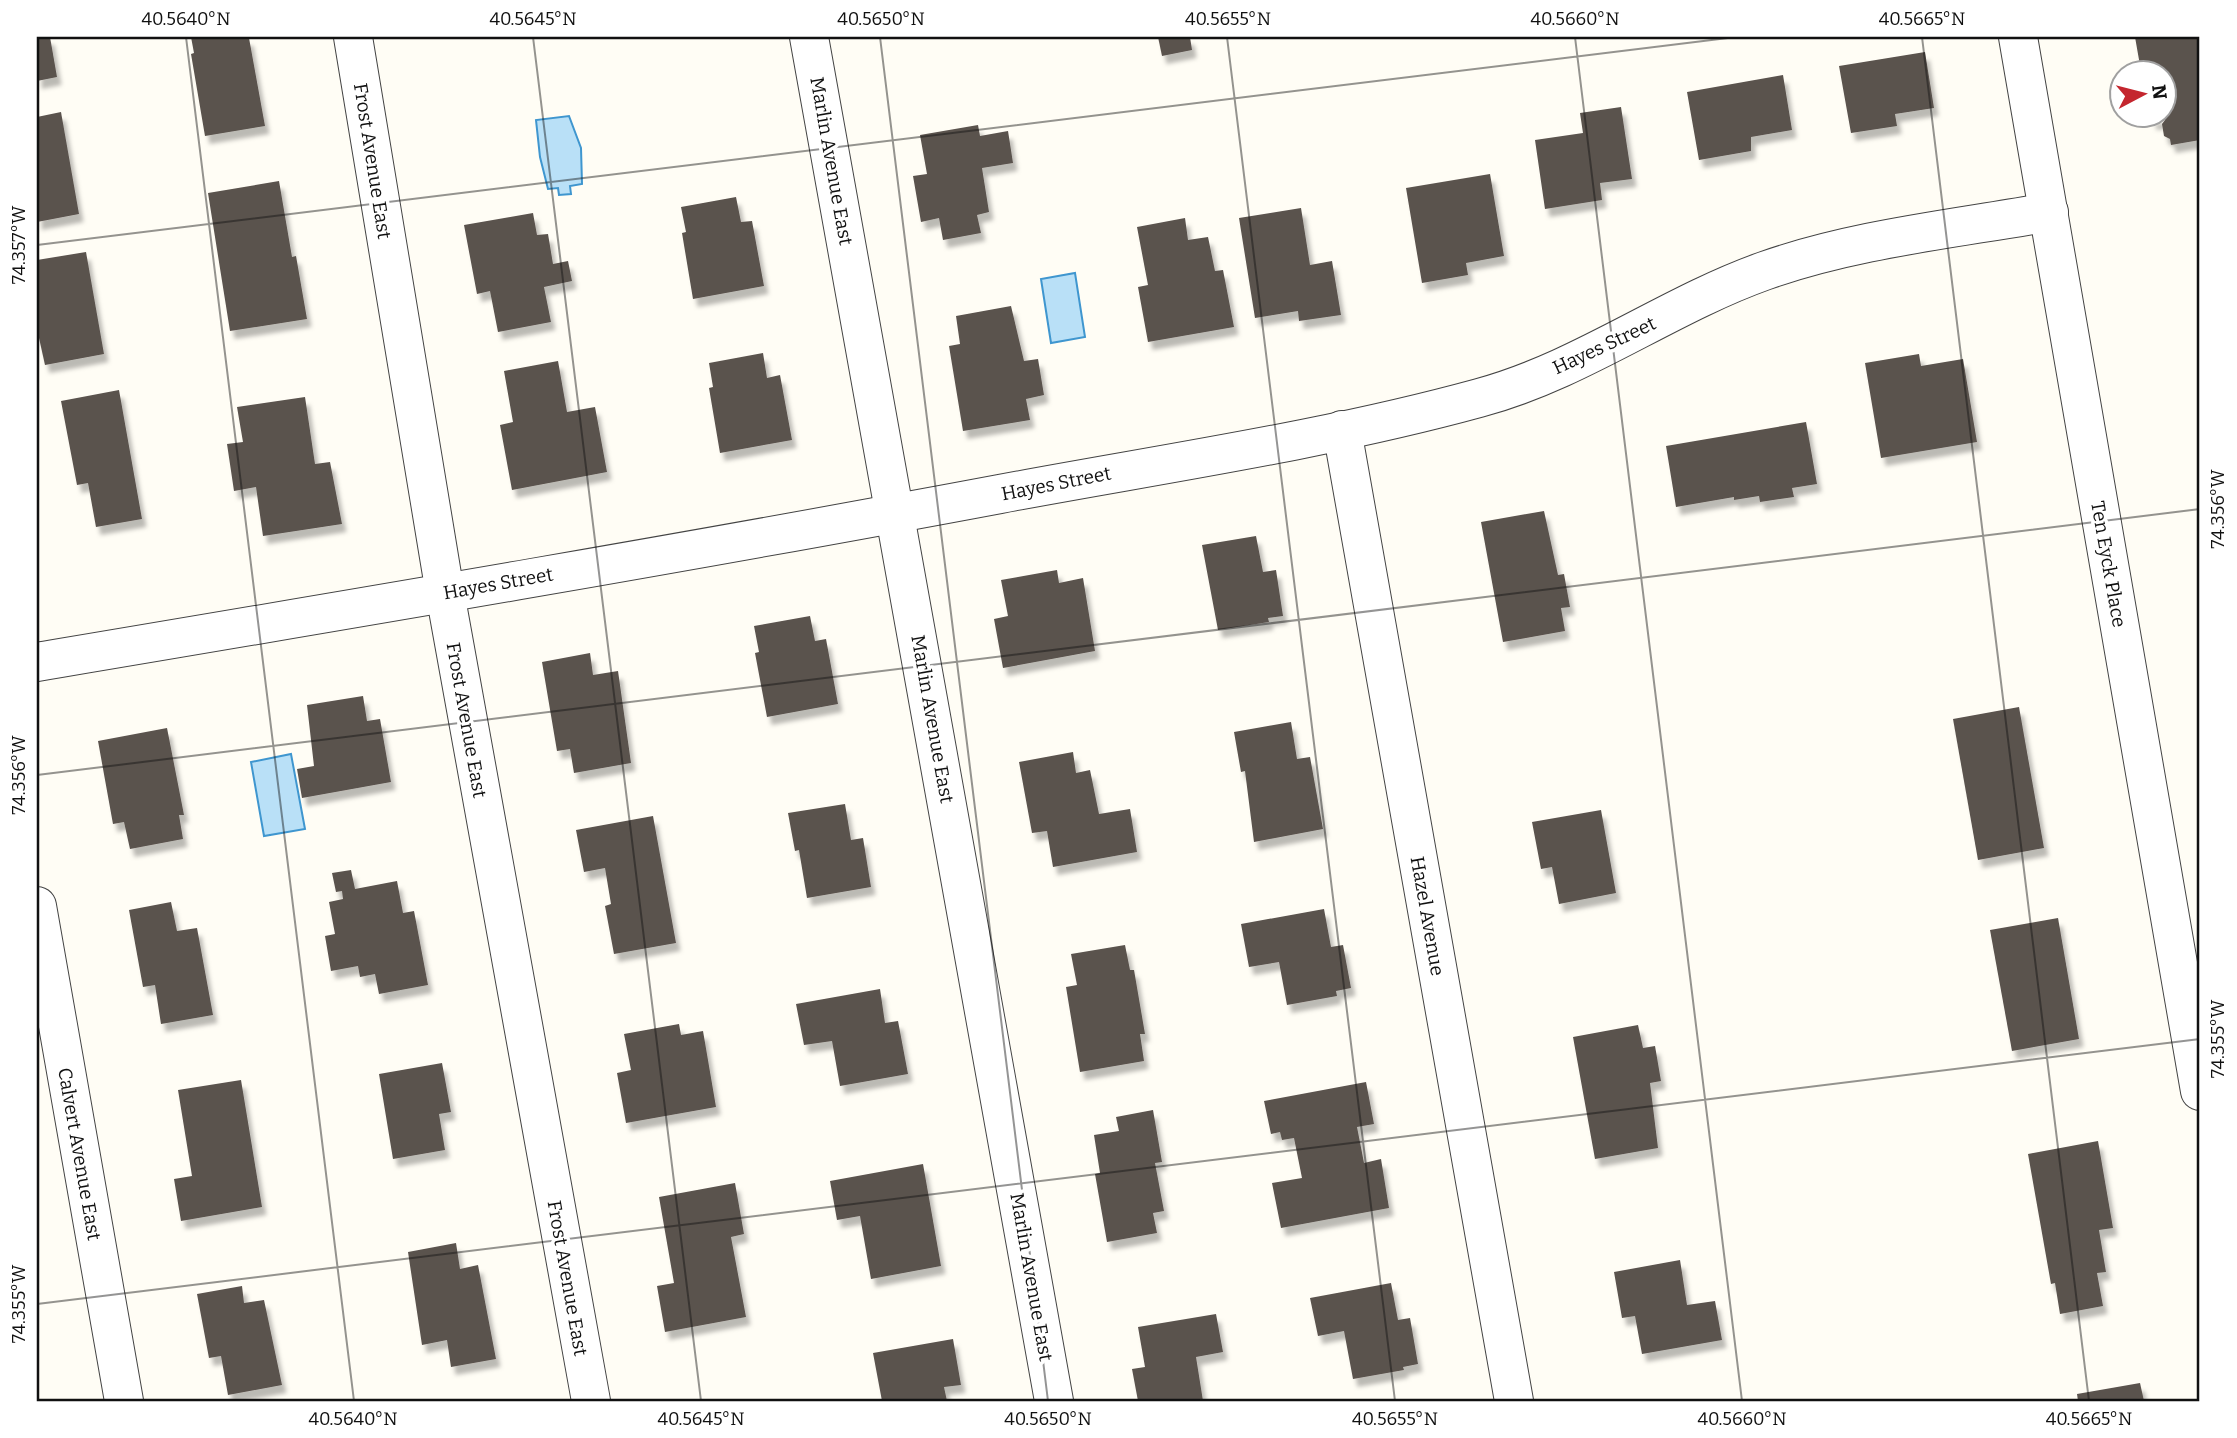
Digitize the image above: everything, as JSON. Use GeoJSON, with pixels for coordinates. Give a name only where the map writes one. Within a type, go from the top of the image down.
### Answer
{"type":"FeatureCollection","features":[{"type":"Feature","properties":{"kind":"street","name":"Frost Avenue East"},"geometry":{"type":"LineString","coordinates":[[353,37],[444,593],[591,1401]]}},
{"type":"Feature","properties":{"kind":"street","name":"Marlin Avenue East"},"geometry":{"type":"LineString","coordinates":[[809,37],[897,513],[1054,1401]]}},
{"type":"Feature","properties":{"kind":"street","name":"Ten Eyck Place"},"geometry":{"type":"LineString","coordinates":[[2018,37],[2200,1091]]}},
{"type":"Feature","properties":{"kind":"street","name":"Hayes Street"},"geometry":{"type":"LineString","coordinates":[[37,662],[897,513],[1342,430],[1484,397],[1554,370],[1706,295],[1766,270],[1848,248],[2049,212]]}},
{"type":"Feature","properties":{"kind":"street","name":"Hazel Avenue"},"geometry":{"type":"LineString","coordinates":[[1342,430],[1514,1401]]}},
{"type":"Feature","properties":{"kind":"street","name":"Calvert Avenue East"},"geometry":{"type":"LineString","coordinates":[[37,906],[124,1401]]}},
{"type":"Feature","properties":{"kind":"water"},"geometry":{"type":"Polygon","coordinates":[[[569,116],[581,148],[582,184],[570,186],[571,194],[559,195],[558,188],[548,189],[540,157],[536,120],[569,116]]]}},
{"type":"Feature","properties":{"kind":"water"},"geometry":{"type":"Polygon","coordinates":[[[1075,273],[1085,337],[1051,343],[1041,279],[1075,273]]]}},
{"type":"Feature","properties":{"kind":"water"},"geometry":{"type":"Polygon","coordinates":[[[291,754],[305,829],[264,836],[251,762],[291,754]]]}},
{"type":"Feature","properties":{"kind":"building"},"geometry":{"type":"Polygon","coordinates":[[[37,37],[50,37],[57,77],[37,81],[37,37]]]}},
{"type":"Feature","properties":{"kind":"building"},"geometry":{"type":"Polygon","coordinates":[[[191,37],[249,38],[265,126],[205,136],[191,54],[194,53],[191,37]]]}},
{"type":"Feature","properties":{"kind":"building"},"geometry":{"type":"Polygon","coordinates":[[[1158,37],[1190,37],[1192,50],[1162,56],[1158,37]]]}},
{"type":"Feature","properties":{"kind":"building"},"geometry":{"type":"Polygon","coordinates":[[[2135,37],[2200,37],[2200,140],[2171,145],[2170,139],[2164,136],[2163,130],[2178,130],[2178,60],[2139,60],[2135,37]]]}},
{"type":"Feature","properties":{"kind":"building"},"geometry":{"type":"Polygon","coordinates":[[[1925,52],[1934,108],[1895,114],[1897,126],[1851,133],[1839,66],[1925,52]]]}},
{"type":"Feature","properties":{"kind":"building"},"geometry":{"type":"Polygon","coordinates":[[[1783,75],[1792,130],[1751,137],[1751,151],[1699,160],[1687,92],[1783,75]]]}},
{"type":"Feature","properties":{"kind":"building"},"geometry":{"type":"Polygon","coordinates":[[[1621,107],[1632,179],[1600,183],[1602,200],[1545,209],[1535,140],[1583,133],[1580,113],[1621,107]]]}},
{"type":"Feature","properties":{"kind":"building"},"geometry":{"type":"Polygon","coordinates":[[[61,112],[79,214],[37,222],[37,117],[61,112]]]}},
{"type":"Feature","properties":{"kind":"building"},"geometry":{"type":"Polygon","coordinates":[[[978,125],[980,136],[1008,131],[1013,163],[982,168],[989,212],[977,215],[981,233],[943,240],[939,218],[921,222],[913,176],[927,174],[920,135],[978,125]]]}},
{"type":"Feature","properties":{"kind":"building"},"geometry":{"type":"Polygon","coordinates":[[[1490,174],[1504,256],[1466,263],[1468,275],[1422,283],[1406,188],[1490,174]]]}},
{"type":"Feature","properties":{"kind":"building"},"geometry":{"type":"Polygon","coordinates":[[[279,181],[292,257],[296,256],[307,319],[230,331],[208,193],[279,181]]]}},
{"type":"Feature","properties":{"kind":"building"},"geometry":{"type":"Polygon","coordinates":[[[736,197],[741,222],[752,221],[764,286],[693,299],[682,233],[686,232],[681,207],[736,197]]]}},
{"type":"Feature","properties":{"kind":"building"},"geometry":{"type":"Polygon","coordinates":[[[1301,208],[1310,265],[1332,261],[1341,315],[1299,321],[1298,311],[1255,318],[1239,218],[1301,208]]]}},
{"type":"Feature","properties":{"kind":"building"},"geometry":{"type":"Polygon","coordinates":[[[533,213],[537,235],[548,234],[553,264],[568,261],[572,281],[544,287],[551,322],[498,332],[490,291],[477,294],[464,225],[533,213]]]}},
{"type":"Feature","properties":{"kind":"building"},"geometry":{"type":"Polygon","coordinates":[[[1185,218],[1188,240],[1208,237],[1215,271],[1223,270],[1234,327],[1148,342],[1138,287],[1148,285],[1137,227],[1185,218]]]}},
{"type":"Feature","properties":{"kind":"building"},"geometry":{"type":"Polygon","coordinates":[[[86,252],[104,354],[45,365],[37,329],[37,260],[86,252]]]}},
{"type":"Feature","properties":{"kind":"building"},"geometry":{"type":"Polygon","coordinates":[[[1011,306],[1024,361],[1038,359],[1044,395],[1026,399],[1030,420],[963,431],[949,346],[960,344],[956,316],[1011,306]]]}},
{"type":"Feature","properties":{"kind":"building"},"geometry":{"type":"Polygon","coordinates":[[[763,353],[767,378],[780,375],[792,440],[720,453],[709,388],[713,387],[709,363],[763,353]]]}},
{"type":"Feature","properties":{"kind":"building"},"geometry":{"type":"Polygon","coordinates":[[[1919,354],[1921,366],[1963,359],[1977,442],[1881,458],[1865,363],[1919,354]]]}},
{"type":"Feature","properties":{"kind":"building"},"geometry":{"type":"Polygon","coordinates":[[[558,361],[567,412],[595,407],[607,472],[512,490],[500,425],[513,422],[504,371],[558,361]]]}},
{"type":"Feature","properties":{"kind":"building"},"geometry":{"type":"Polygon","coordinates":[[[119,390],[142,519],[96,527],[88,483],[77,485],[61,401],[119,390]]]}},
{"type":"Feature","properties":{"kind":"building"},"geometry":{"type":"Polygon","coordinates":[[[305,397],[315,464],[330,462],[342,524],[263,536],[256,487],[234,491],[227,444],[243,442],[237,407],[305,397]]]}},
{"type":"Feature","properties":{"kind":"building"},"geometry":{"type":"Polygon","coordinates":[[[1806,422],[1817,484],[1792,488],[1794,497],[1760,502],[1759,496],[1734,500],[1734,497],[1676,507],[1666,446],[1806,422]]]}},
{"type":"Feature","properties":{"kind":"building"},"geometry":{"type":"Polygon","coordinates":[[[1544,511],[1558,575],[1564,574],[1570,607],[1561,608],[1565,631],[1503,642],[1481,522],[1544,511]]]}},
{"type":"Feature","properties":{"kind":"building"},"geometry":{"type":"Polygon","coordinates":[[[1256,536],[1263,572],[1276,570],[1283,616],[1268,618],[1269,622],[1218,630],[1202,545],[1256,536]]]}},
{"type":"Feature","properties":{"kind":"building"},"geometry":{"type":"Polygon","coordinates":[[[1057,570],[1059,583],[1083,578],[1095,651],[1003,668],[994,619],[1008,616],[1001,580],[1057,570]]]}},
{"type":"Feature","properties":{"kind":"building"},"geometry":{"type":"Polygon","coordinates":[[[810,616],[815,641],[826,639],[838,704],[767,717],[755,653],[759,652],[754,626],[810,616]]]}},
{"type":"Feature","properties":{"kind":"building"},"geometry":{"type":"Polygon","coordinates":[[[590,653],[593,675],[618,671],[631,763],[574,773],[570,749],[557,751],[542,662],[590,653]]]}},
{"type":"Feature","properties":{"kind":"building"},"geometry":{"type":"Polygon","coordinates":[[[363,696],[367,721],[380,719],[391,782],[302,798],[297,769],[314,766],[307,705],[363,696]]]}},
{"type":"Feature","properties":{"kind":"building"},"geometry":{"type":"Polygon","coordinates":[[[2019,707],[2044,848],[1978,860],[1953,719],[2019,707]]]}},
{"type":"Feature","properties":{"kind":"building"},"geometry":{"type":"Polygon","coordinates":[[[1291,722],[1297,759],[1310,757],[1323,829],[1254,842],[1245,771],[1241,772],[1234,732],[1291,722]]]}},
{"type":"Feature","properties":{"kind":"building"},"geometry":{"type":"Polygon","coordinates":[[[167,728],[184,815],[179,815],[183,839],[130,849],[124,822],[113,824],[98,741],[167,728]]]}},
{"type":"Feature","properties":{"kind":"building"},"geometry":{"type":"Polygon","coordinates":[[[1073,752],[1076,773],[1090,770],[1099,814],[1130,809],[1137,852],[1053,867],[1047,831],[1032,833],[1019,762],[1073,752]]]}},
{"type":"Feature","properties":{"kind":"building"},"geometry":{"type":"Polygon","coordinates":[[[845,804],[851,840],[863,838],[871,887],[807,898],[799,850],[795,851],[788,813],[845,804]]]}},
{"type":"Feature","properties":{"kind":"building"},"geometry":{"type":"Polygon","coordinates":[[[1601,810],[1616,893],[1559,904],[1552,867],[1541,869],[1532,822],[1601,810]]]}},
{"type":"Feature","properties":{"kind":"building"},"geometry":{"type":"Polygon","coordinates":[[[653,816],[676,943],[614,954],[605,906],[611,904],[605,868],[584,872],[576,830],[653,816]]]}},
{"type":"Feature","properties":{"kind":"building"},"geometry":{"type":"Polygon","coordinates":[[[351,870],[355,889],[397,881],[403,913],[414,911],[428,985],[379,994],[375,974],[360,977],[358,966],[331,971],[325,936],[335,934],[329,902],[343,899],[342,891],[336,892],[332,873],[351,870]]]}},
{"type":"Feature","properties":{"kind":"building"},"geometry":{"type":"Polygon","coordinates":[[[171,902],[177,931],[197,928],[213,1015],[161,1024],[155,985],[143,987],[129,910],[171,902]]]}},
{"type":"Feature","properties":{"kind":"building"},"geometry":{"type":"Polygon","coordinates":[[[1324,909],[1331,947],[1343,945],[1351,988],[1336,991],[1337,996],[1287,1005],[1279,962],[1249,967],[1241,924],[1324,909]]]}},
{"type":"Feature","properties":{"kind":"building"},"geometry":{"type":"Polygon","coordinates":[[[2058,918],[2079,1039],[2012,1051],[1990,930],[2058,918]]]}},
{"type":"Feature","properties":{"kind":"building"},"geometry":{"type":"Polygon","coordinates":[[[1125,945],[1130,970],[1134,970],[1145,1034],[1140,1034],[1144,1061],[1080,1072],[1066,987],[1077,985],[1071,954],[1125,945]]]}},
{"type":"Feature","properties":{"kind":"building"},"geometry":{"type":"Polygon","coordinates":[[[880,989],[885,1023],[898,1021],[908,1074],[840,1086],[832,1041],[804,1045],[796,1004],[880,989]]]}},
{"type":"Feature","properties":{"kind":"building"},"geometry":{"type":"Polygon","coordinates":[[[679,1024],[681,1035],[703,1031],[716,1107],[626,1123],[617,1073],[631,1070],[624,1034],[679,1024]]]}},
{"type":"Feature","properties":{"kind":"building"},"geometry":{"type":"Polygon","coordinates":[[[1638,1025],[1643,1048],[1655,1046],[1661,1081],[1650,1083],[1658,1148],[1595,1159],[1573,1037],[1638,1025]]]}},
{"type":"Feature","properties":{"kind":"building"},"geometry":{"type":"Polygon","coordinates":[[[442,1063],[451,1112],[439,1114],[445,1150],[393,1159],[379,1074],[442,1063]]]}},
{"type":"Feature","properties":{"kind":"building"},"geometry":{"type":"Polygon","coordinates":[[[241,1080],[262,1207],[181,1221],[174,1179],[192,1176],[178,1090],[241,1080]]]}},
{"type":"Feature","properties":{"kind":"building"},"geometry":{"type":"Polygon","coordinates":[[[1366,1082],[1374,1124],[1357,1127],[1364,1163],[1381,1159],[1389,1208],[1281,1228],[1272,1183],[1302,1178],[1294,1138],[1282,1140],[1280,1132],[1271,1134],[1264,1101],[1366,1082]]]}},
{"type":"Feature","properties":{"kind":"building"},"geometry":{"type":"Polygon","coordinates":[[[1153,1110],[1162,1162],[1155,1163],[1164,1211],[1153,1213],[1157,1233],[1107,1242],[1095,1174],[1100,1173],[1094,1135],[1119,1131],[1116,1117],[1153,1110]]]}},
{"type":"Feature","properties":{"kind":"building"},"geometry":{"type":"Polygon","coordinates":[[[2098,1141],[2113,1228],[2099,1230],[2106,1272],[2097,1273],[2103,1306],[2060,1314],[2055,1283],[2051,1284],[2028,1154],[2098,1141]]]}},
{"type":"Feature","properties":{"kind":"building"},"geometry":{"type":"Polygon","coordinates":[[[923,1164],[941,1266],[871,1279],[860,1216],[837,1220],[830,1181],[923,1164]]]}},
{"type":"Feature","properties":{"kind":"building"},"geometry":{"type":"Polygon","coordinates":[[[735,1183],[744,1234],[731,1237],[746,1317],[665,1332],[657,1286],[674,1283],[659,1197],[735,1183]]]}},
{"type":"Feature","properties":{"kind":"building"},"geometry":{"type":"Polygon","coordinates":[[[456,1243],[460,1269],[478,1265],[496,1359],[451,1367],[447,1340],[422,1345],[408,1252],[456,1243]]]}},
{"type":"Feature","properties":{"kind":"building"},"geometry":{"type":"Polygon","coordinates":[[[1680,1260],[1687,1305],[1715,1301],[1722,1340],[1642,1354],[1635,1316],[1622,1318],[1614,1272],[1680,1260]]]}},
{"type":"Feature","properties":{"kind":"building"},"geometry":{"type":"Polygon","coordinates":[[[1391,1283],[1398,1320],[1410,1318],[1418,1364],[1403,1367],[1404,1370],[1353,1379],[1344,1331],[1318,1336],[1310,1298],[1391,1283]]]}},
{"type":"Feature","properties":{"kind":"building"},"geometry":{"type":"Polygon","coordinates":[[[242,1286],[244,1303],[264,1300],[282,1385],[228,1395],[221,1356],[209,1358],[197,1294],[242,1286]]]}},
{"type":"Feature","properties":{"kind":"building"},"geometry":{"type":"Polygon","coordinates":[[[1216,1314],[1223,1352],[1196,1357],[1203,1401],[1138,1401],[1132,1369],[1145,1367],[1138,1327],[1216,1314]]]}},
{"type":"Feature","properties":{"kind":"building"},"geometry":{"type":"Polygon","coordinates":[[[953,1339],[961,1385],[944,1387],[947,1401],[882,1401],[873,1353],[953,1339]]]}},
{"type":"Feature","properties":{"kind":"building"},"geometry":{"type":"Polygon","coordinates":[[[2140,1383],[2144,1401],[2078,1401],[2077,1394],[2140,1383]]]}}]}
